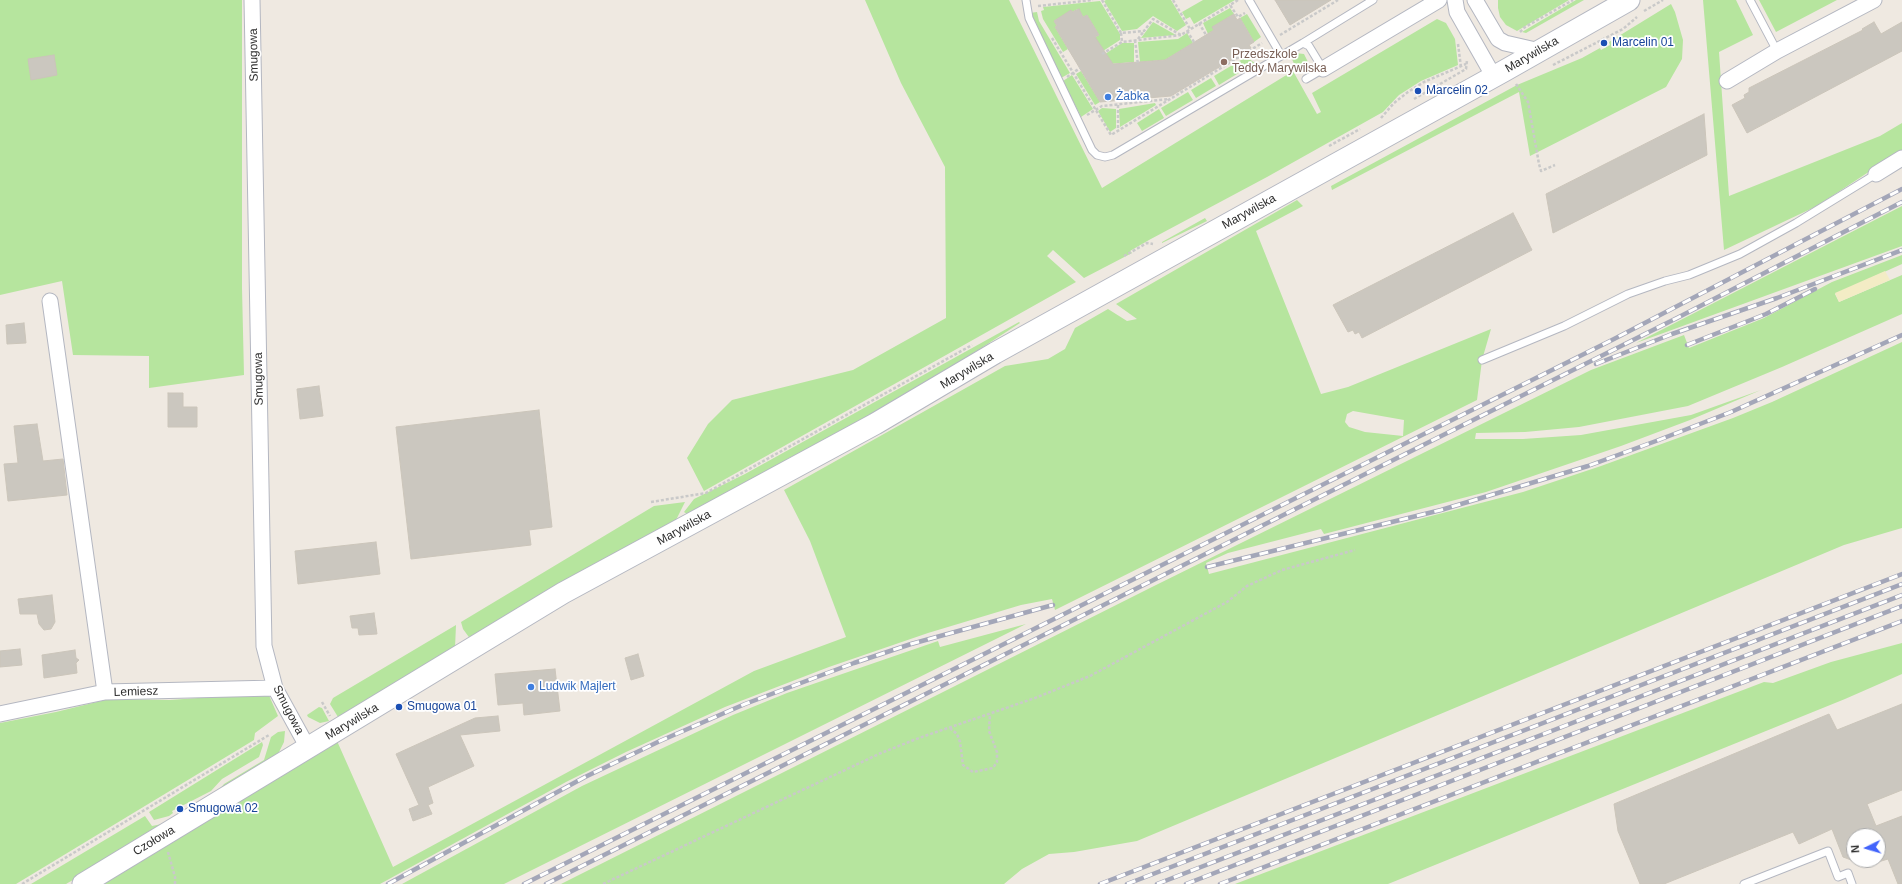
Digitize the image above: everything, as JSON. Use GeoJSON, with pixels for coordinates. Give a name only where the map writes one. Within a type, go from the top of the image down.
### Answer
{"type":"FeatureCollection","features":[{"type":"Feature","properties":{"kind":"street","name":"Smugowa"},"geometry":{"type":"LineString","coordinates":[[252,0],[264,646],[275,688],[308,748]]}},
{"type":"Feature","properties":{"kind":"street"},"geometry":{"type":"LineString","coordinates":[[1323,69],[1439,0]]}},
{"type":"Feature","properties":{"kind":"street"},"geometry":{"type":"LineString","coordinates":[[1455,0],[1457,12],[1494,77]]}},
{"type":"Feature","properties":{"kind":"street"},"geometry":{"type":"LineString","coordinates":[[1475,0],[1498,39],[1505,43],[1540,51]]}},
{"type":"Feature","properties":{"kind":"street","name":"Marywilska"},"geometry":{"type":"LineString","coordinates":[[308,748],[563,593],[875,424],[1144,270],[1494,77],[1629,0]]}},
{"type":"Feature","properties":{"kind":"street"},"geometry":{"type":"LineString","coordinates":[[1727,81],[1777,51],[1874,0]]}},
{"type":"Feature","properties":{"kind":"street"},"geometry":{"type":"LineString","coordinates":[[1876,174],[1902,158]]}},
{"type":"Feature","properties":{"kind":"street"},"geometry":{"type":"LineString","coordinates":[[50,301],[105,692]]}},
{"type":"Feature","properties":{"kind":"street","name":"Lemiesz"},"geometry":{"type":"LineString","coordinates":[[0,714],[105,692],[275,688]]}},
{"type":"Feature","properties":{"kind":"street","name":"Czołowa"},"geometry":{"type":"LineString","coordinates":[[82,884],[308,748]]}},
{"type":"Feature","properties":{"kind":"lane"},"geometry":{"type":"LineString","coordinates":[[1026,0],[1029,18],[1092,150],[1097,155],[1109,156],[1281,54],[1303,43],[1373,0]]}},
{"type":"Feature","properties":{"kind":"lane"},"geometry":{"type":"LineString","coordinates":[[1249,0],[1274,36],[1281,54]]}},
{"type":"Feature","properties":{"kind":"lane"},"geometry":{"type":"LineString","coordinates":[[1750,0],[1777,51]]}},
{"type":"Feature","properties":{"kind":"lane"},"geometry":{"type":"LineString","coordinates":[[1303,43],[1309,46],[1323,69],[1306,79]]}},
{"type":"Feature","properties":{"kind":"lane"},"geometry":{"type":"LineString","coordinates":[[1482,360],[1564,326],[1628,294],[1665,281],[1689,275],[1740,254],[1796,223],[1876,174]]}},
{"type":"Feature","properties":{"kind":"lane"},"geometry":{"type":"LineString","coordinates":[[1744,884],[1828,851],[1838,877],[1848,873],[1852,884]]}},
{"type":"Feature","properties":{"kind":"path"},"geometry":{"type":"LineString","coordinates":[[1039,10],[1038,6],[1093,0]]}},
{"type":"Feature","properties":{"kind":"path"},"geometry":{"type":"LineString","coordinates":[[1102,0],[1121,32],[1122,42]]}},
{"type":"Feature","properties":{"kind":"path"},"geometry":{"type":"LineString","coordinates":[[1173,0],[1194,42]]}},
{"type":"Feature","properties":{"kind":"path"},"geometry":{"type":"LineString","coordinates":[[1049,33],[1110,134],[1118,132],[1274,36],[1280,35],[1338,0]]}},
{"type":"Feature","properties":{"kind":"path"},"geometry":{"type":"LineString","coordinates":[[1102,54],[1122,42],[1178,36],[1230,4]]}},
{"type":"Feature","properties":{"kind":"path"},"geometry":{"type":"LineString","coordinates":[[1138,65],[1137,40],[1153,19],[1181,34]]}},
{"type":"Feature","properties":{"kind":"path"},"geometry":{"type":"LineString","coordinates":[[1199,23],[1206,35]]}},
{"type":"Feature","properties":{"kind":"path"},"geometry":{"type":"LineString","coordinates":[[1121,32],[1144,31]]}},
{"type":"Feature","properties":{"kind":"path"},"geometry":{"type":"LineString","coordinates":[[1377,122],[1394,103],[1408,92],[1424,82],[1467,64]]}},
{"type":"Feature","properties":{"kind":"path"},"geometry":{"type":"LineString","coordinates":[[1059,81],[1080,68]]}},
{"type":"Feature","properties":{"kind":"path"},"geometry":{"type":"LineString","coordinates":[[1515,82],[1528,102],[1541,171],[1555,165]]}},
{"type":"Feature","properties":{"kind":"path"},"geometry":{"type":"LineString","coordinates":[[1078,120],[1102,106],[1171,99]]}},
{"type":"Feature","properties":{"kind":"path"},"geometry":{"type":"LineString","coordinates":[[1118,105],[1118,132]]}},
{"type":"Feature","properties":{"kind":"path"},"geometry":{"type":"LineString","coordinates":[[1124,256],[1147,243],[1153,244]]}},
{"type":"Feature","properties":{"kind":"path"},"geometry":{"type":"LineString","coordinates":[[651,502],[706,493],[975,342]]}},
{"type":"Feature","properties":{"kind":"path"},"geometry":{"type":"LineString","coordinates":[[603,884],[882,753],[1090,676],[1227,602],[1247,586],[1282,570],[1355,550]]}},
{"type":"Feature","properties":{"kind":"path"},"geometry":{"type":"LineString","coordinates":[[950,728],[957,734],[960,742],[963,765],[973,772],[993,768],[997,762],[997,752],[989,731],[990,714]]}},
{"type":"Feature","properties":{"kind":"path"},"geometry":{"type":"LineString","coordinates":[[22,884],[269,735]]}},
{"type":"Feature","properties":{"kind":"path"},"geometry":{"type":"LineString","coordinates":[[160,837],[170,857],[175,884]]}},
{"type":"Feature","properties":{"kind":"green space"},"geometry":{"type":"Polygon","coordinates":[[[0,0],[242,0],[242,288],[244,375],[149,388],[149,356],[73,355],[62,281],[0,295],[0,0]]]}},
{"type":"Feature","properties":{"kind":"green space"},"geometry":{"type":"Polygon","coordinates":[[[865,0],[1009,0],[1102,188],[1293,71],[1317,114],[1321,112],[1312,93],[1437,19],[1446,23],[1455,39],[1458,65],[1421,81],[1399,95],[1383,112],[1267,177],[1149,240],[1130,251],[1132,253],[1084,278],[1053,250],[1047,256],[1076,282],[704,491],[687,458],[708,424],[732,400],[853,370],[946,318],[945,167],[901,83],[865,0]]]}},
{"type":"Feature","properties":{"kind":"green space"},"geometry":{"type":"Polygon","coordinates":[[[1171,0],[1186,25],[1177,31],[1153,16],[1137,29],[1122,31],[1104,1],[1171,0]]]}},
{"type":"Feature","properties":{"kind":"green space"},"geometry":{"type":"Polygon","coordinates":[[[1203,0],[1235,0],[1194,24],[1190,17],[1186,19],[1182,12],[1203,0]]]}},
{"type":"Feature","properties":{"kind":"green space"},"geometry":{"type":"Polygon","coordinates":[[[1498,0],[1569,0],[1517,31],[1506,25],[1500,17],[1498,0]]]}},
{"type":"Feature","properties":{"kind":"green space"},"geometry":{"type":"Polygon","coordinates":[[[1576,0],[1584,0],[1526,33],[1522,32],[1576,0]]]}},
{"type":"Feature","properties":{"kind":"green space"},"geometry":{"type":"Polygon","coordinates":[[[1703,0],[1736,0],[1753,35],[1719,52],[1729,196],[1880,136],[1902,123],[1902,150],[1817,206],[1724,250],[1703,0]]]}},
{"type":"Feature","properties":{"kind":"green space"},"geometry":{"type":"Polygon","coordinates":[[[1759,0],[1837,0],[1776,32],[1759,0]]]}},
{"type":"Feature","properties":{"kind":"green space"},"geometry":{"type":"Polygon","coordinates":[[[1100,1],[1120,34],[1120,40],[1103,51],[1094,38],[1099,35],[1087,15],[1083,17],[1078,9],[1072,12],[1071,11],[1054,21],[1057,26],[1055,27],[1068,49],[1063,52],[1043,19],[1041,11],[1044,10],[1043,7],[1100,1]]]}},
{"type":"Feature","properties":{"kind":"green space"},"geometry":{"type":"Polygon","coordinates":[[[1671,4],[1675,12],[1683,40],[1682,59],[1666,87],[1530,156],[1519,92],[1332,190],[1331,186],[1517,85],[1582,58],[1600,48],[1601,50],[1610,45],[1609,42],[1671,4]]]}},
{"type":"Feature","properties":{"kind":"green space"},"geometry":{"type":"Polygon","coordinates":[[[1230,8],[1234,14],[1213,27],[1214,30],[1208,34],[1203,23],[1230,8]]]}},
{"type":"Feature","properties":{"kind":"green space"},"geometry":{"type":"Polygon","coordinates":[[[1037,12],[1039,21],[1070,73],[1061,78],[1031,18],[1030,13],[1037,12]]]}},
{"type":"Feature","properties":{"kind":"green space"},"geometry":{"type":"Polygon","coordinates":[[[1247,14],[1261,37],[1254,42],[1240,18],[1247,14]]]}},
{"type":"Feature","properties":{"kind":"green space"},"geometry":{"type":"Polygon","coordinates":[[[1153,22],[1176,35],[1141,38],[1153,22]]]}},
{"type":"Feature","properties":{"kind":"green space"},"geometry":{"type":"Polygon","coordinates":[[[1187,33],[1193,43],[1165,60],[1140,62],[1138,42],[1178,39],[1187,33]]]}},
{"type":"Feature","properties":{"kind":"green space"},"geometry":{"type":"Polygon","coordinates":[[[1122,43],[1134,43],[1134,62],[1110,64],[1105,54],[1122,43]]]}},
{"type":"Feature","properties":{"kind":"green space"},"geometry":{"type":"Polygon","coordinates":[[[1295,53],[1304,54],[1309,64],[1297,70],[1290,55],[1295,53]]]}},
{"type":"Feature","properties":{"kind":"green space"},"geometry":{"type":"Polygon","coordinates":[[[1246,57],[1255,63],[1219,85],[1214,76],[1246,57]]]}},
{"type":"Feature","properties":{"kind":"green space"},"geometry":{"type":"Polygon","coordinates":[[[1081,71],[1100,102],[1095,105],[1076,74],[1081,71]]]}},
{"type":"Feature","properties":{"kind":"green space"},"geometry":{"type":"Polygon","coordinates":[[[1072,75],[1093,109],[1081,117],[1063,81],[1072,75]]]}},
{"type":"Feature","properties":{"kind":"green space"},"geometry":{"type":"Polygon","coordinates":[[[1211,78],[1216,86],[1196,98],[1191,90],[1211,78]]]}},
{"type":"Feature","properties":{"kind":"green space"},"geometry":{"type":"Polygon","coordinates":[[[1188,92],[1193,100],[1166,116],[1161,108],[1188,92]]]}},
{"type":"Feature","properties":{"kind":"green space"},"geometry":{"type":"Polygon","coordinates":[[[1155,103],[1156,105],[1120,127],[1119,109],[1155,103]]]}},
{"type":"Feature","properties":{"kind":"green space"},"geometry":{"type":"Polygon","coordinates":[[[1102,108],[1116,109],[1116,128],[1110,132],[1098,111],[1102,108]]]}},
{"type":"Feature","properties":{"kind":"green space"},"geometry":{"type":"Polygon","coordinates":[[[1159,109],[1164,118],[1142,131],[1137,123],[1159,109]]]}},
{"type":"Feature","properties":{"kind":"green space"},"geometry":{"type":"Polygon","coordinates":[[[1297,200],[1303,206],[1256,231],[1321,394],[1348,387],[1491,329],[1482,360],[1477,400],[1055,610],[1052,599],[1021,605],[928,633],[829,667],[725,707],[626,752],[566,782],[380,884],[99,884],[337,741],[393,867],[754,671],[846,637],[810,541],[784,490],[1005,366],[1048,359],[1065,349],[1075,328],[1108,309],[1127,321],[1137,319],[1116,304],[1297,200]],[[1353,411],[1347,414],[1345,422],[1349,427],[1365,432],[1403,436],[1404,420],[1353,411]]]}},
{"type":"Feature","properties":{"kind":"green space"},"geometry":{"type":"Polygon","coordinates":[[[1902,206],[1902,246],[1636,343],[1902,206]]]}},
{"type":"Feature","properties":{"kind":"green space"},"geometry":{"type":"Polygon","coordinates":[[[1205,218],[1207,221],[1162,243],[1162,242],[1205,218]]]}},
{"type":"Feature","properties":{"kind":"green space"},"geometry":{"type":"Polygon","coordinates":[[[1902,255],[1902,264],[1835,294],[1839,302],[1902,275],[1902,314],[1782,367],[1688,406],[1579,427],[1525,432],[1476,433],[1475,439],[1523,439],[1581,435],[1691,415],[1761,390],[1690,420],[1621,446],[1486,492],[1324,534],[1321,529],[1228,553],[1206,563],[1209,574],[1523,492],[1601,466],[1733,418],[1772,402],[1902,342],[1902,528],[1844,545],[1137,841],[1074,852],[1049,854],[1022,869],[1004,884],[561,884],[1152,587],[1591,370],[1684,335],[1689,348],[1764,318],[1832,282],[1902,255]]]}},
{"type":"Feature","properties":{"kind":"green space"},"geometry":{"type":"Polygon","coordinates":[[[1019,322],[1020,323],[918,389],[789,458],[758,479],[690,516],[684,512],[694,499],[745,474],[1019,322]]]}},
{"type":"Feature","properties":{"kind":"green space"},"geometry":{"type":"Polygon","coordinates":[[[685,502],[673,526],[471,640],[463,629],[461,622],[654,506],[685,502]]]}},
{"type":"Feature","properties":{"kind":"green space"},"geometry":{"type":"Polygon","coordinates":[[[1026,624],[504,884],[402,884],[582,786],[733,715],[787,693],[938,641],[940,647],[1026,624]]]}},
{"type":"Feature","properties":{"kind":"green space"},"geometry":{"type":"Polygon","coordinates":[[[456,625],[455,648],[372,699],[338,717],[330,704],[333,698],[456,625]]]}},
{"type":"Feature","properties":{"kind":"green space"},"geometry":{"type":"Polygon","coordinates":[[[1902,643],[1902,674],[1845,699],[1388,884],[1235,884],[1764,682],[1773,683],[1831,662],[1902,643]]]}},
{"type":"Feature","properties":{"kind":"green space"},"geometry":{"type":"Polygon","coordinates":[[[268,693],[278,716],[255,733],[254,740],[16,884],[0,884],[0,723],[56,712],[109,699],[170,700],[268,693]]]}},
{"type":"Feature","properties":{"kind":"green space"},"geometry":{"type":"Polygon","coordinates":[[[319,707],[322,708],[329,721],[320,723],[308,717],[307,715],[319,707]]]}},
{"type":"Feature","properties":{"kind":"green space"},"geometry":{"type":"Polygon","coordinates":[[[285,731],[284,742],[279,752],[266,763],[214,796],[224,784],[264,760],[271,737],[278,732],[285,731]]]}},
{"type":"Feature","properties":{"kind":"green space"},"geometry":{"type":"Polygon","coordinates":[[[262,742],[263,745],[259,757],[222,779],[211,791],[172,811],[173,813],[169,816],[154,820],[149,812],[262,742]]]}},
{"type":"Feature","properties":{"kind":"green space"},"geometry":{"type":"Polygon","coordinates":[[[145,816],[152,826],[172,822],[66,884],[31,884],[145,816]]]}},
{"type":"Feature","properties":{"kind":"sand"},"geometry":{"type":"Polygon","coordinates":[[[1885,271],[1890,280],[1839,302],[1835,293],[1885,271]]]}},
{"type":"Feature","properties":{"kind":"building"},"geometry":{"type":"Polygon","coordinates":[[[1275,0],[1331,0],[1290,25],[1275,0]]]}},
{"type":"Feature","properties":{"kind":"building"},"geometry":{"type":"Polygon","coordinates":[[[1079,9],[1083,17],[1087,15],[1099,35],[1095,37],[1113,64],[1165,60],[1214,30],[1212,27],[1234,14],[1237,20],[1240,18],[1254,42],[1249,45],[1251,48],[1171,96],[1100,102],[1055,27],[1057,26],[1054,21],[1071,10],[1072,12],[1079,9]]]}},
{"type":"Feature","properties":{"kind":"building"},"geometry":{"type":"Polygon","coordinates":[[[1874,22],[1881,34],[1902,22],[1902,51],[1747,133],[1732,105],[1745,98],[1744,95],[1749,92],[1749,88],[1863,30],[1862,29],[1874,22]]]}},
{"type":"Feature","properties":{"kind":"building"},"geometry":{"type":"Polygon","coordinates":[[[54,55],[57,75],[31,80],[28,59],[54,55]]]}},
{"type":"Feature","properties":{"kind":"building"},"geometry":{"type":"Polygon","coordinates":[[[1704,114],[1707,155],[1553,233],[1546,194],[1704,114]]]}},
{"type":"Feature","properties":{"kind":"building"},"geometry":{"type":"Polygon","coordinates":[[[1513,213],[1532,250],[1362,338],[1359,332],[1355,334],[1353,330],[1348,332],[1333,305],[1513,213]]]}},
{"type":"Feature","properties":{"kind":"building"},"geometry":{"type":"Polygon","coordinates":[[[24,323],[26,343],[7,344],[6,325],[24,323]]]}},
{"type":"Feature","properties":{"kind":"building"},"geometry":{"type":"Polygon","coordinates":[[[319,386],[323,416],[300,419],[297,389],[319,386]]]}},
{"type":"Feature","properties":{"kind":"building"},"geometry":{"type":"Polygon","coordinates":[[[168,393],[183,393],[183,407],[197,407],[197,427],[168,427],[168,393]]]}},
{"type":"Feature","properties":{"kind":"building"},"geometry":{"type":"Polygon","coordinates":[[[539,410],[552,527],[529,530],[531,545],[411,559],[396,427],[539,410]]]}},
{"type":"Feature","properties":{"kind":"building"},"geometry":{"type":"Polygon","coordinates":[[[37,424],[43,461],[63,459],[67,495],[8,501],[4,464],[18,463],[14,426],[37,424]]]}},
{"type":"Feature","properties":{"kind":"building"},"geometry":{"type":"Polygon","coordinates":[[[376,542],[380,574],[298,584],[295,551],[376,542]]]}},
{"type":"Feature","properties":{"kind":"building"},"geometry":{"type":"Polygon","coordinates":[[[52,595],[55,622],[51,629],[44,630],[39,624],[37,614],[20,614],[18,599],[52,595]]]}},
{"type":"Feature","properties":{"kind":"building"},"geometry":{"type":"Polygon","coordinates":[[[374,613],[377,634],[359,635],[358,628],[352,628],[350,616],[374,613]]]}},
{"type":"Feature","properties":{"kind":"building"},"geometry":{"type":"Polygon","coordinates":[[[20,649],[22,665],[0,667],[0,651],[20,649]]]}},
{"type":"Feature","properties":{"kind":"building"},"geometry":{"type":"Polygon","coordinates":[[[75,650],[76,658],[79,660],[76,663],[77,673],[44,678],[42,655],[75,650]]]}},
{"type":"Feature","properties":{"kind":"building"},"geometry":{"type":"Polygon","coordinates":[[[638,654],[644,676],[631,680],[625,658],[638,654]]]}},
{"type":"Feature","properties":{"kind":"building","name":"Ludwik Majlert"},"geometry":{"type":"Polygon","coordinates":[[[555,669],[560,711],[524,715],[523,703],[498,705],[495,674],[555,669]]]}},
{"type":"Feature","properties":{"kind":"building"},"geometry":{"type":"Polygon","coordinates":[[[1902,704],[1902,790],[1867,804],[1876,826],[1902,816],[1902,884],[1898,884],[1888,859],[1886,860],[1886,828],[1846,828],[1846,858],[1843,857],[1832,829],[1799,844],[1793,832],[1664,884],[1640,884],[1618,831],[1614,804],[1829,714],[1837,730],[1902,704]]]}},
{"type":"Feature","properties":{"kind":"building"},"geometry":{"type":"Polygon","coordinates":[[[498,716],[500,731],[460,735],[474,766],[428,787],[433,803],[428,805],[432,814],[413,821],[409,809],[419,805],[396,754],[475,718],[498,716]]]}},
{"type":"Feature","properties":{"kind":"railway"},"geometry":{"type":"LineString","coordinates":[[524,884],[1614,339],[1902,189]]}},
{"type":"Feature","properties":{"kind":"railway"},"geometry":{"type":"LineString","coordinates":[[546,884],[1677,318],[1902,202]]}},
{"type":"Feature","properties":{"kind":"railway"},"geometry":{"type":"LineString","coordinates":[[1596,364],[1672,334],[1777,298],[1902,250]]}},
{"type":"Feature","properties":{"kind":"railway"},"geometry":{"type":"LineString","coordinates":[[1687,345],[1766,314],[1815,289]]}},
{"type":"Feature","properties":{"kind":"railway"},"geometry":{"type":"LineString","coordinates":[[1207,567],[1441,510],[1588,466],[1731,412],[1902,335]]}},
{"type":"Feature","properties":{"kind":"railway"},"geometry":{"type":"LineString","coordinates":[[1100,884],[1902,574]]}},
{"type":"Feature","properties":{"kind":"railway"},"geometry":{"type":"LineString","coordinates":[[1127,884],[1902,584]]}},
{"type":"Feature","properties":{"kind":"railway"},"geometry":{"type":"LineString","coordinates":[[1157,884],[1902,595]]}},
{"type":"Feature","properties":{"kind":"railway"},"geometry":{"type":"LineString","coordinates":[[388,884],[585,777],[660,741],[745,704],[854,663],[911,644],[1053,605]]}},
{"type":"Feature","properties":{"kind":"railway"},"geometry":{"type":"LineString","coordinates":[[1186,884],[1902,606]]}},
{"type":"Feature","properties":{"kind":"railway"},"geometry":{"type":"LineString","coordinates":[[1220,884],[1902,621]]}},
{"type":"Feature","properties":{"kind":"place","name":"Marcelin 01"},"geometry":{"type":"Point","coordinates":[1604,43]}},
{"type":"Feature","properties":{"kind":"place","name":"Przedszkole Teddy Marywilska"},"geometry":{"type":"Point","coordinates":[1224,62]}},
{"type":"Feature","properties":{"kind":"place","name":"Marcelin 02"},"geometry":{"type":"Point","coordinates":[1418,91]}},
{"type":"Feature","properties":{"kind":"place","name":"Żabka"},"geometry":{"type":"Point","coordinates":[1108,97]}},
{"type":"Feature","properties":{"kind":"place","name":"Ludwik Majlert"},"geometry":{"type":"Point","coordinates":[531,687]}},
{"type":"Feature","properties":{"kind":"place","name":"Smugowa 01"},"geometry":{"type":"Point","coordinates":[399,707]}},
{"type":"Feature","properties":{"kind":"place","name":"Smugowa 02"},"geometry":{"type":"Point","coordinates":[180,809]}}]}
